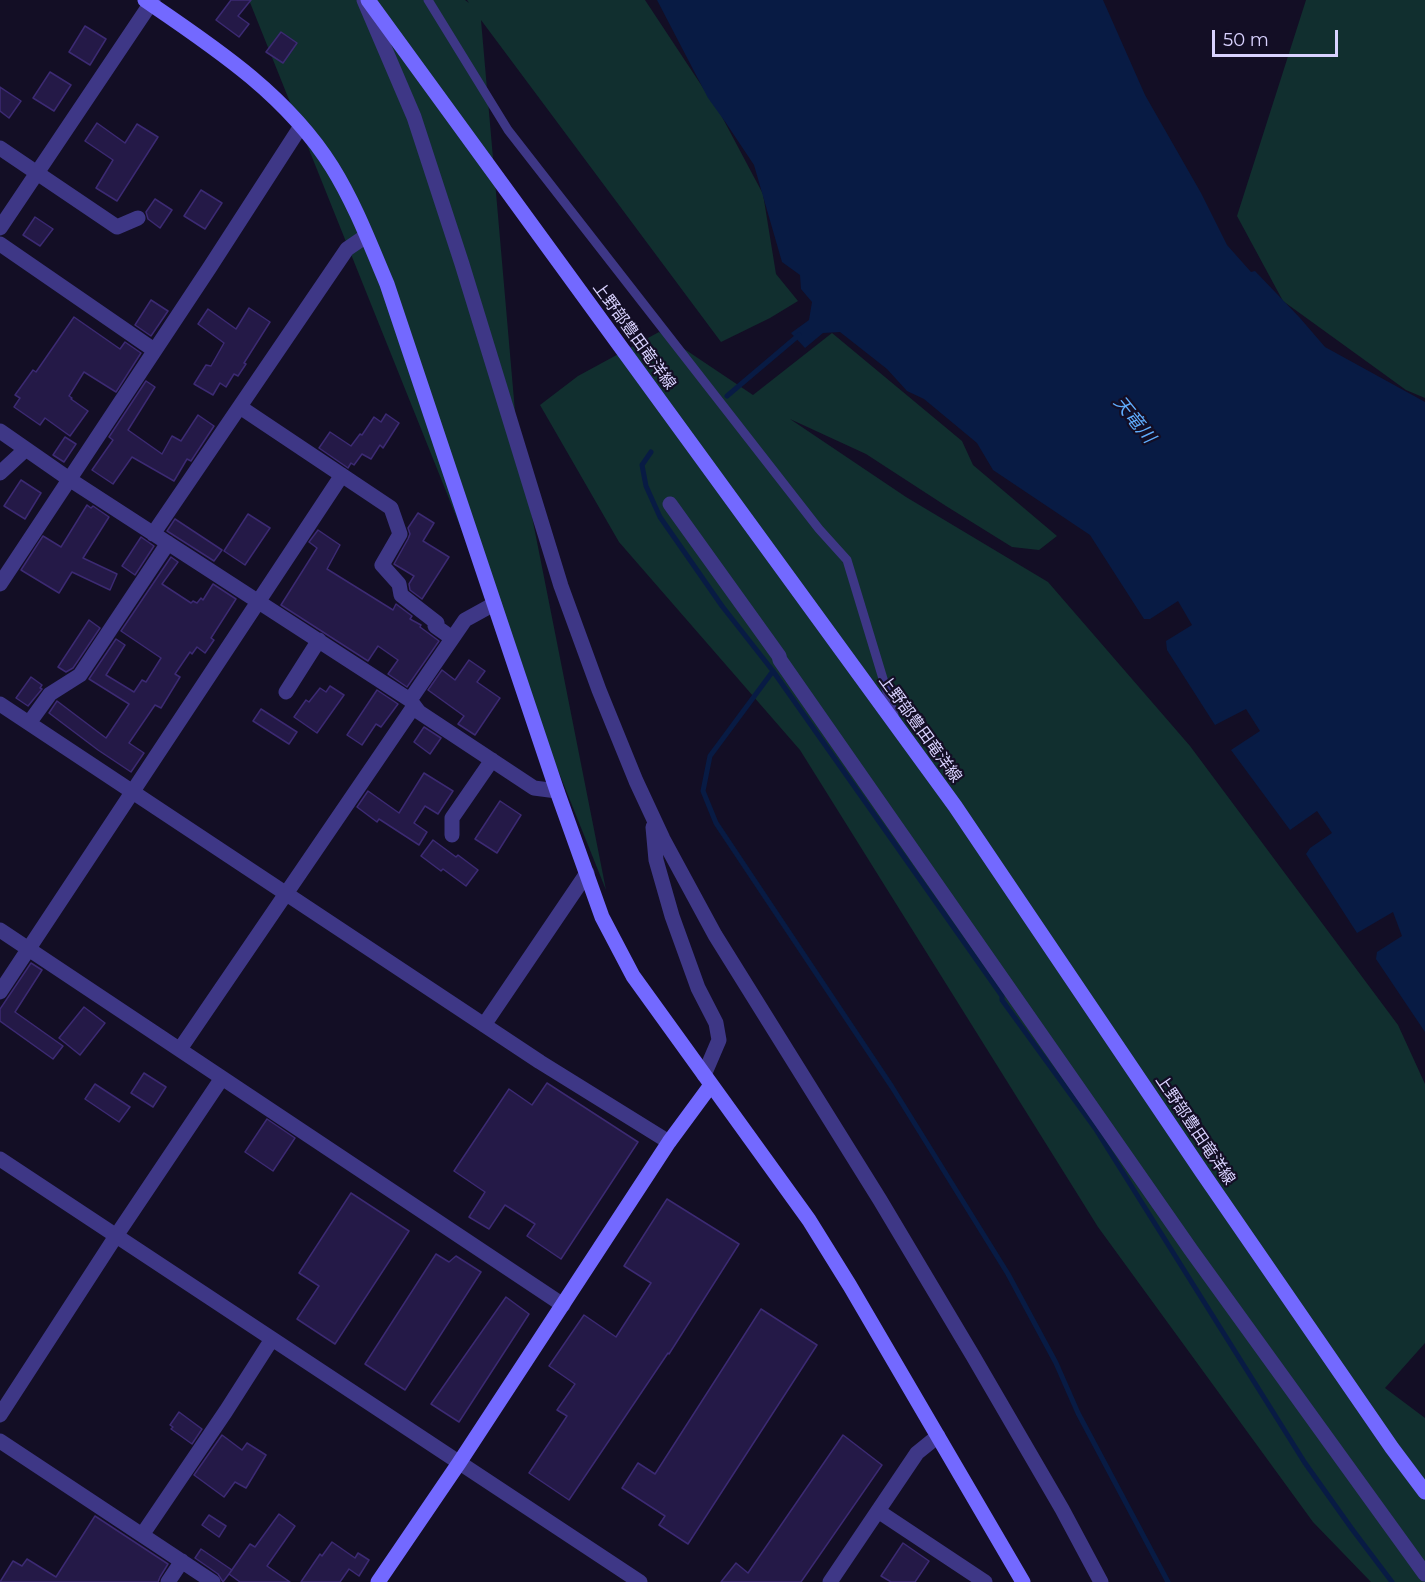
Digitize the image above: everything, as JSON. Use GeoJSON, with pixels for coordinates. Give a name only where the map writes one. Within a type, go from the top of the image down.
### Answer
{"type":"FeatureCollection","features":[{"type":"Feature","properties":{"kind":"street","name":"上野部豊田竜洋線"},"geometry":{"type":"LineString","coordinates":[[366,0],[955,806],[1202,1172],[1392,1448],[1425,1492]]}},
{"type":"Feature","properties":{"kind":"street"},"geometry":{"type":"LineString","coordinates":[[366,0],[414,117],[561,586],[599,690],[636,781],[663,839],[715,935],[880,1200],[1062,1509],[1101,1582]]}},
{"type":"Feature","properties":{"kind":"street"},"geometry":{"type":"LineString","coordinates":[[0,228],[149,1],[270,92],[302,126],[332,167],[357,215],[387,284],[557,791],[602,916],[633,976],[809,1220],[1023,1582]]}},
{"type":"Feature","properties":{"kind":"street"},"geometry":{"type":"LineString","coordinates":[[0,584],[302,126]]}},
{"type":"Feature","properties":{"kind":"street"},"geometry":{"type":"LineString","coordinates":[[0,148],[117,227],[138,218]]}},
{"type":"Feature","properties":{"kind":"street"},"geometry":{"type":"LineString","coordinates":[[153,534],[347,249],[366,236]]}},
{"type":"Feature","properties":{"kind":"street"},"geometry":{"type":"LineString","coordinates":[[0,244],[154,350]]}},
{"type":"Feature","properties":{"kind":"street"},"geometry":{"type":"LineString","coordinates":[[240,407],[391,508],[400,534],[382,565],[399,584],[401,595],[437,622],[435,626],[452,638]]}},
{"type":"Feature","properties":{"kind":"street"},"geometry":{"type":"LineString","coordinates":[[0,431],[69,479],[319,640],[412,703],[419,712],[534,788],[557,791]]}},
{"type":"Feature","properties":{"kind":"street"},"geometry":{"type":"LineString","coordinates":[[0,473],[26,449]]}},
{"type":"Feature","properties":{"kind":"street"},"geometry":{"type":"LineString","coordinates":[[0,992],[342,475]]}},
{"type":"Feature","properties":{"kind":"street"},"geometry":{"type":"LineString","coordinates":[[670,504],[779,656],[1191,1250],[1425,1574]]}},
{"type":"Feature","properties":{"kind":"street"},"geometry":{"type":"LineString","coordinates":[[29,723],[50,694],[80,675],[168,543]]}},
{"type":"Feature","properties":{"kind":"street"},"geometry":{"type":"LineString","coordinates":[[180,1050],[286,894],[412,703],[452,638],[465,620],[494,604]]}},
{"type":"Feature","properties":{"kind":"street"},"geometry":{"type":"LineString","coordinates":[[286,692],[319,640]]}},
{"type":"Feature","properties":{"kind":"street"},"geometry":{"type":"LineString","coordinates":[[0,704],[540,1062],[669,1142]]}},
{"type":"Feature","properties":{"kind":"street"},"geometry":{"type":"LineString","coordinates":[[452,835],[452,818],[492,760]]}},
{"type":"Feature","properties":{"kind":"street"},"geometry":{"type":"LineString","coordinates":[[378,1582],[563,1305],[708,1080],[719,1040],[716,1023],[698,988],[672,916],[656,860],[652,815]]}},
{"type":"Feature","properties":{"kind":"street"},"geometry":{"type":"LineString","coordinates":[[484,1024],[587,873]]}},
{"type":"Feature","properties":{"kind":"street"},"geometry":{"type":"LineString","coordinates":[[0,930],[563,1305]]}},
{"type":"Feature","properties":{"kind":"street"},"geometry":{"type":"LineString","coordinates":[[0,1415],[222,1078]]}},
{"type":"Feature","properties":{"kind":"street"},"geometry":{"type":"LineString","coordinates":[[0,1159],[640,1582]]}},
{"type":"Feature","properties":{"kind":"street"},"geometry":{"type":"LineString","coordinates":[[142,1535],[226,1411],[272,1338]]}},
{"type":"Feature","properties":{"kind":"street"},"geometry":{"type":"LineString","coordinates":[[830,1582],[917,1453],[938,1436]]}},
{"type":"Feature","properties":{"kind":"street"},"geometry":{"type":"LineString","coordinates":[[0,1441],[213,1582]]}},
{"type":"Feature","properties":{"kind":"street"},"geometry":{"type":"LineString","coordinates":[[878,1511],[985,1582]]}},
{"type":"Feature","properties":{"kind":"street"},"geometry":{"type":"LineString","coordinates":[[168,1582],[182,1562]]}},
{"type":"Feature","properties":{"kind":"lane"},"geometry":{"type":"LineString","coordinates":[[428,0],[508,130],[819,529],[847,560],[898,729]]}},
{"type":"Feature","properties":{"kind":"green space"},"geometry":{"type":"Polygon","coordinates":[[[249,0],[465,0],[469,3],[467,0],[645,0],[721,115],[763,194],[776,274],[798,301],[770,318],[721,342],[481,20],[518,446],[606,890],[249,0]]]}},
{"type":"Feature","properties":{"kind":"green space"},"geometry":{"type":"Polygon","coordinates":[[[1306,0],[1425,0],[1425,398],[1406,390],[1283,301],[1237,216],[1306,0]]]}},
{"type":"Feature","properties":{"kind":"green space"},"geometry":{"type":"Polygon","coordinates":[[[659,332],[753,395],[832,333],[962,441],[973,465],[1057,536],[1039,550],[1012,547],[866,454],[790,419],[906,497],[1048,582],[1190,746],[1398,1025],[1425,1084],[1425,1343],[1385,1388],[1425,1418],[1425,1582],[1371,1582],[1313,1522],[1098,1227],[800,750],[619,542],[540,405],[578,376],[659,332]]]}},
{"type":"Feature","properties":{"kind":"water","name":"天竜川"},"geometry":{"type":"Polygon","coordinates":[[[657,0],[1103,0],[1145,95],[1201,193],[1227,245],[1251,272],[1255,271],[1325,347],[1425,402],[1425,1032],[1376,959],[1377,952],[1402,936],[1393,912],[1357,933],[1306,854],[1310,848],[1332,833],[1317,811],[1290,830],[1231,750],[1260,731],[1246,709],[1215,725],[1167,650],[1166,641],[1192,625],[1178,601],[1150,619],[1144,619],[1090,535],[993,470],[977,443],[924,399],[907,391],[887,369],[840,332],[823,333],[805,348],[791,333],[809,320],[812,302],[801,289],[800,275],[782,262],[754,165],[708,98],[657,0]]]}},
{"type":"Feature","properties":{"kind":"building"},"geometry":{"type":"Polygon","coordinates":[[[231,0],[251,0],[238,16],[249,24],[239,37],[216,20],[231,0]]]}},
{"type":"Feature","properties":{"kind":"building"},"geometry":{"type":"Polygon","coordinates":[[[85,26],[106,39],[90,65],[69,52],[85,26]]]}},
{"type":"Feature","properties":{"kind":"building"},"geometry":{"type":"Polygon","coordinates":[[[281,32],[297,43],[283,63],[266,52],[281,32]]]}},
{"type":"Feature","properties":{"kind":"building"},"geometry":{"type":"Polygon","coordinates":[[[50,72],[71,85],[54,111],[33,98],[50,72]]]}},
{"type":"Feature","properties":{"kind":"building"},"geometry":{"type":"Polygon","coordinates":[[[0,87],[21,101],[9,118],[0,111],[0,87]]]}},
{"type":"Feature","properties":{"kind":"building"},"geometry":{"type":"Polygon","coordinates":[[[97,123],[125,143],[137,124],[158,137],[117,201],[96,188],[113,160],[85,141],[97,123]]]}},
{"type":"Feature","properties":{"kind":"building"},"geometry":{"type":"Polygon","coordinates":[[[201,190],[222,203],[205,229],[184,216],[201,190]]]}},
{"type":"Feature","properties":{"kind":"building"},"geometry":{"type":"Polygon","coordinates":[[[155,199],[172,210],[160,228],[148,219],[146,212],[155,199]]]}},
{"type":"Feature","properties":{"kind":"building"},"geometry":{"type":"Polygon","coordinates":[[[35,217],[53,229],[40,246],[23,235],[35,217]]]}},
{"type":"Feature","properties":{"kind":"building"},"geometry":{"type":"Polygon","coordinates":[[[151,300],[168,311],[151,336],[135,325],[151,300]]]}},
{"type":"Feature","properties":{"kind":"building"},"geometry":{"type":"Polygon","coordinates":[[[249,308],[270,322],[238,376],[234,374],[226,387],[220,383],[213,395],[194,384],[206,365],[211,366],[224,343],[198,324],[208,309],[236,329],[249,308]]]}},
{"type":"Feature","properties":{"kind":"building"},"geometry":{"type":"Polygon","coordinates":[[[74,317],[120,349],[125,342],[141,353],[116,392],[84,372],[69,396],[88,411],[70,436],[45,418],[40,425],[14,407],[20,398],[15,395],[33,370],[36,372],[74,317]]]}},
{"type":"Feature","properties":{"kind":"building"},"geometry":{"type":"Polygon","coordinates":[[[146,381],[155,387],[128,430],[162,454],[172,436],[181,441],[198,415],[214,426],[191,461],[187,459],[174,481],[132,457],[113,484],[92,470],[113,440],[109,437],[146,381]]]}},
{"type":"Feature","properties":{"kind":"building"},"geometry":{"type":"Polygon","coordinates":[[[386,414],[399,423],[383,448],[380,445],[371,459],[362,454],[354,465],[351,463],[348,468],[319,448],[330,432],[351,446],[374,417],[381,422],[386,414]]]}},
{"type":"Feature","properties":{"kind":"building"},"geometry":{"type":"Polygon","coordinates":[[[65,437],[76,444],[64,462],[53,455],[65,437]]]}},
{"type":"Feature","properties":{"kind":"building"},"geometry":{"type":"Polygon","coordinates":[[[21,480],[41,493],[25,519],[4,506],[21,480]]]}},
{"type":"Feature","properties":{"kind":"building"},"geometry":{"type":"Polygon","coordinates":[[[87,505],[91,508],[93,506],[109,517],[83,558],[117,574],[110,590],[72,572],[59,593],[21,570],[43,536],[61,547],[87,505]]]}},
{"type":"Feature","properties":{"kind":"building"},"geometry":{"type":"Polygon","coordinates":[[[418,513],[434,523],[423,541],[449,557],[422,599],[410,590],[409,584],[414,576],[394,564],[410,534],[408,528],[418,513]]]}},
{"type":"Feature","properties":{"kind":"building"},"geometry":{"type":"Polygon","coordinates":[[[248,514],[270,528],[245,565],[224,551],[248,514]]]}},
{"type":"Feature","properties":{"kind":"building"},"geometry":{"type":"Polygon","coordinates":[[[175,519],[222,550],[214,561],[167,531],[175,519]]]}},
{"type":"Feature","properties":{"kind":"building"},"geometry":{"type":"Polygon","coordinates":[[[318,530],[340,545],[327,569],[393,610],[396,604],[412,616],[410,619],[421,625],[420,627],[439,641],[407,687],[388,674],[398,660],[378,646],[368,661],[281,605],[317,548],[309,542],[318,530]]]}},
{"type":"Feature","properties":{"kind":"building"},"geometry":{"type":"Polygon","coordinates":[[[141,537],[154,546],[135,575],[122,566],[141,537]]]}},
{"type":"Feature","properties":{"kind":"building"},"geometry":{"type":"Polygon","coordinates":[[[171,557],[178,562],[162,584],[191,603],[193,601],[197,603],[201,598],[203,600],[213,584],[236,599],[211,638],[214,640],[205,653],[197,647],[192,654],[190,652],[175,674],[180,677],[161,708],[155,705],[129,743],[144,753],[131,772],[49,713],[57,701],[106,738],[129,704],[89,679],[116,639],[125,645],[106,675],[134,692],[142,680],[146,682],[161,658],[121,631],[171,557]]]}},
{"type":"Feature","properties":{"kind":"building"},"geometry":{"type":"Polygon","coordinates":[[[89,620],[100,628],[73,668],[66,672],[58,667],[89,620]]]}},
{"type":"Feature","properties":{"kind":"building"},"geometry":{"type":"Polygon","coordinates":[[[469,660],[485,671],[477,682],[500,698],[475,735],[458,724],[464,716],[428,690],[442,670],[455,680],[469,660]]]}},
{"type":"Feature","properties":{"kind":"building"},"geometry":{"type":"Polygon","coordinates":[[[31,677],[42,685],[40,688],[42,689],[28,706],[16,698],[31,677]]]}},
{"type":"Feature","properties":{"kind":"building"},"geometry":{"type":"Polygon","coordinates":[[[330,686],[344,695],[317,733],[294,717],[306,700],[309,702],[320,688],[326,692],[330,686]]]}},
{"type":"Feature","properties":{"kind":"building"},"geometry":{"type":"Polygon","coordinates":[[[377,690],[398,704],[381,727],[376,724],[362,745],[347,735],[377,690]]]}},
{"type":"Feature","properties":{"kind":"building"},"geometry":{"type":"Polygon","coordinates":[[[261,709],[297,732],[289,744],[253,721],[261,709]]]}},
{"type":"Feature","properties":{"kind":"building"},"geometry":{"type":"Polygon","coordinates":[[[424,727],[441,738],[430,754],[414,742],[424,727]]]}},
{"type":"Feature","properties":{"kind":"building"},"geometry":{"type":"Polygon","coordinates":[[[424,773],[453,791],[438,814],[425,806],[414,823],[427,832],[419,845],[379,819],[377,822],[357,807],[368,791],[399,813],[424,773]]]}},
{"type":"Feature","properties":{"kind":"building"},"geometry":{"type":"Polygon","coordinates":[[[500,801],[521,815],[497,853],[475,839],[500,801]]]}},
{"type":"Feature","properties":{"kind":"building"},"geometry":{"type":"Polygon","coordinates":[[[433,840],[478,870],[466,886],[421,856],[433,840]]]}},
{"type":"Feature","properties":{"kind":"building"},"geometry":{"type":"Polygon","coordinates":[[[31,963],[42,970],[15,1012],[63,1046],[53,1059],[0,1021],[0,1009],[31,963]]]}},
{"type":"Feature","properties":{"kind":"building"},"geometry":{"type":"Polygon","coordinates":[[[84,1007],[105,1023],[80,1055],[59,1038],[84,1007]]]}},
{"type":"Feature","properties":{"kind":"building"},"geometry":{"type":"Polygon","coordinates":[[[144,1073],[166,1087],[153,1107],[131,1093],[144,1073]]]}},
{"type":"Feature","properties":{"kind":"building"},"geometry":{"type":"Polygon","coordinates":[[[547,1083],[638,1142],[561,1259],[527,1236],[535,1224],[505,1205],[489,1229],[469,1217],[485,1192],[454,1171],[509,1089],[532,1105],[547,1083]]]}},
{"type":"Feature","properties":{"kind":"building"},"geometry":{"type":"Polygon","coordinates":[[[95,1084],[130,1107],[119,1122],[85,1099],[95,1084]]]}},
{"type":"Feature","properties":{"kind":"building"},"geometry":{"type":"Polygon","coordinates":[[[267,1119],[295,1138],[273,1171],[245,1152],[267,1119]]]}},
{"type":"Feature","properties":{"kind":"building"},"geometry":{"type":"Polygon","coordinates":[[[351,1193],[409,1231],[335,1344],[297,1319],[319,1286],[299,1273],[351,1193]]]}},
{"type":"Feature","properties":{"kind":"building"},"geometry":{"type":"Polygon","coordinates":[[[667,1199],[739,1244],[669,1354],[569,1500],[529,1473],[567,1416],[557,1410],[575,1384],[549,1366],[584,1315],[616,1337],[651,1283],[624,1266],[667,1199]]]}},
{"type":"Feature","properties":{"kind":"building"},"geometry":{"type":"Polygon","coordinates":[[[436,1254],[449,1262],[456,1256],[481,1272],[405,1390],[365,1364],[436,1254]]]}},
{"type":"Feature","properties":{"kind":"building"},"geometry":{"type":"Polygon","coordinates":[[[506,1297],[529,1314],[459,1422],[431,1404],[506,1297]]]}},
{"type":"Feature","properties":{"kind":"building"},"geometry":{"type":"Polygon","coordinates":[[[761,1309],[817,1345],[688,1544],[659,1525],[665,1516],[622,1488],[638,1463],[655,1474],[761,1309]]]}},
{"type":"Feature","properties":{"kind":"building"},"geometry":{"type":"Polygon","coordinates":[[[179,1412],[202,1429],[192,1444],[171,1429],[173,1427],[170,1425],[179,1412]]]}},
{"type":"Feature","properties":{"kind":"building"},"geometry":{"type":"Polygon","coordinates":[[[222,1435],[242,1450],[247,1443],[266,1455],[246,1488],[235,1482],[224,1497],[194,1475],[222,1435]]]}},
{"type":"Feature","properties":{"kind":"building"},"geometry":{"type":"Polygon","coordinates":[[[843,1435],[882,1465],[801,1582],[721,1582],[736,1563],[748,1573],[843,1435]]]}},
{"type":"Feature","properties":{"kind":"building"},"geometry":{"type":"Polygon","coordinates":[[[279,1514],[295,1526],[267,1566],[290,1582],[240,1582],[229,1574],[250,1544],[255,1547],[279,1514]]]}},
{"type":"Feature","properties":{"kind":"building"},"geometry":{"type":"Polygon","coordinates":[[[209,1515],[226,1526],[219,1537],[202,1525],[209,1515]]]}},
{"type":"Feature","properties":{"kind":"building"},"geometry":{"type":"Polygon","coordinates":[[[95,1516],[168,1564],[158,1582],[0,1582],[13,1561],[22,1566],[27,1559],[56,1577],[95,1516]]]}},
{"type":"Feature","properties":{"kind":"building"},"geometry":{"type":"Polygon","coordinates":[[[332,1542],[355,1558],[358,1553],[369,1560],[359,1576],[349,1569],[340,1582],[301,1582],[320,1554],[322,1556],[332,1542]]]}},
{"type":"Feature","properties":{"kind":"building"},"geometry":{"type":"Polygon","coordinates":[[[903,1543],[929,1561],[915,1582],[891,1582],[881,1576],[903,1543]]]}},
{"type":"Feature","properties":{"kind":"building"},"geometry":{"type":"Polygon","coordinates":[[[201,1549],[232,1570],[223,1582],[218,1574],[195,1558],[201,1549]]]}},
{"type":"Feature","properties":{"kind":"waterway"},"geometry":{"type":"LineString","coordinates":[[727,396],[799,335]]}},
{"type":"Feature","properties":{"kind":"waterway"},"geometry":{"type":"LineString","coordinates":[[651,452],[642,465],[646,486],[660,517],[722,606],[773,671],[1002,996],[1002,1000],[1095,1128],[1305,1463],[1392,1582]]}},
{"type":"Feature","properties":{"kind":"waterway"},"geometry":{"type":"LineString","coordinates":[[773,671],[710,756],[703,791],[716,823],[892,1087],[1008,1274],[1056,1363],[1078,1413],[1168,1582]]}}]}
